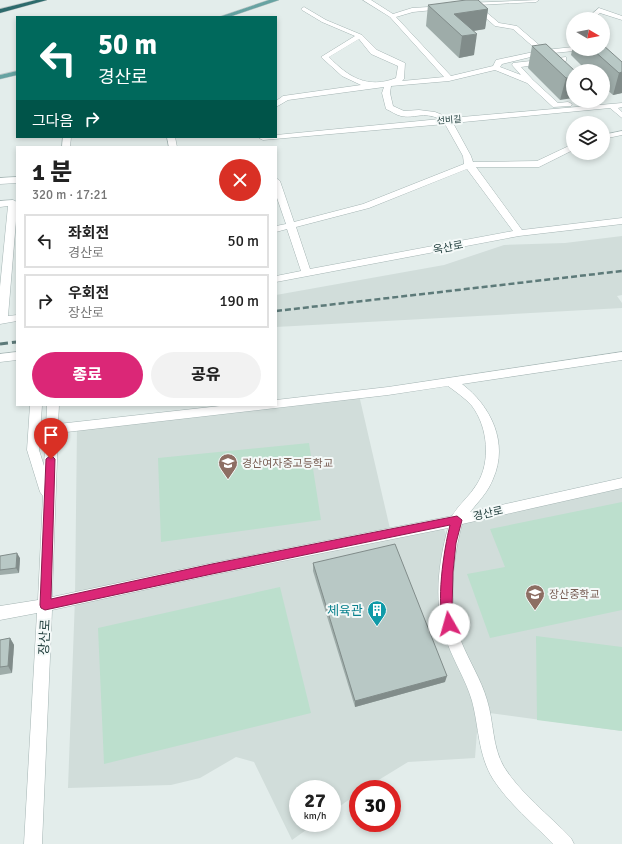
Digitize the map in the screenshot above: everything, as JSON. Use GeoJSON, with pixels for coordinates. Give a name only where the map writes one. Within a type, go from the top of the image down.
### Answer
{"type":"FeatureCollection","features":[{"type":"Feature","properties":{"kind":"highway"},"geometry":{"type":"LineString","coordinates":[[0,6],[26,0]]}},
{"type":"Feature","properties":{"kind":"highway"},"geometry":{"type":"LineString","coordinates":[[0,11],[44,0]]}},
{"type":"Feature","properties":{"kind":"main road"},"geometry":{"type":"LineString","coordinates":[[225,16],[276,0]]}},
{"type":"Feature","properties":{"kind":"main road"},"geometry":{"type":"LineString","coordinates":[[0,77],[16,73]]}},
{"type":"Feature","properties":{"kind":"street"},"geometry":{"type":"LineString","coordinates":[[366,0],[392,16],[438,64],[450,79]]}},
{"type":"Feature","properties":{"kind":"street"},"geometry":{"type":"LineString","coordinates":[[466,0],[497,25],[516,27],[543,52]]}},
{"type":"Feature","properties":{"kind":"street"},"geometry":{"type":"LineString","coordinates":[[457,5],[536,0]]}},
{"type":"Feature","properties":{"kind":"street"},"geometry":{"type":"LineString","coordinates":[[392,16],[412,10],[450,6]]}},
{"type":"Feature","properties":{"kind":"street"},"geometry":{"type":"LineString","coordinates":[[304,9],[324,21],[360,36],[374,52],[402,65],[400,79],[388,84]]}},
{"type":"Feature","properties":{"kind":"street"},"geometry":{"type":"LineString","coordinates":[[610,14],[622,18]]}},
{"type":"Feature","properties":{"kind":"street"},"geometry":{"type":"LineString","coordinates":[[360,36],[325,57],[336,69],[355,82],[371,86]]}},
{"type":"Feature","properties":{"kind":"street"},"geometry":{"type":"LineString","coordinates":[[496,68],[499,62],[543,52],[566,50]]}},
{"type":"Feature","properties":{"kind":"street"},"geometry":{"type":"LineString","coordinates":[[563,59],[516,65],[530,82],[556,105],[566,104]]}},
{"type":"Feature","properties":{"kind":"street"},"geometry":{"type":"LineString","coordinates":[[277,104],[286,98],[388,84],[450,79],[496,68],[530,82]]}},
{"type":"Feature","properties":{"kind":"street"},"geometry":{"type":"LineString","coordinates":[[388,84],[386,93],[389,107],[403,114],[419,112],[435,114],[447,120],[467,156],[469,165],[519,233]]}},
{"type":"Feature","properties":{"kind":"street","name":"선비길"},"geometry":{"type":"LineString","coordinates":[[612,106],[622,105]]}},
{"type":"Feature","properties":{"kind":"street"},"geometry":{"type":"LineString","coordinates":[[612,106],[622,116]]}},
{"type":"Feature","properties":{"kind":"street","name":"선비길"},"geometry":{"type":"LineString","coordinates":[[277,137],[447,120],[593,108]]}},
{"type":"Feature","properties":{"kind":"street"},"geometry":{"type":"LineString","coordinates":[[610,136],[622,133]]}},
{"type":"Feature","properties":{"kind":"street"},"geometry":{"type":"LineString","coordinates":[[277,229],[366,206],[469,165],[539,164],[566,150]]}},
{"type":"Feature","properties":{"kind":"street"},"geometry":{"type":"LineString","coordinates":[[0,181],[16,180]]}},
{"type":"Feature","properties":{"kind":"street"},"geometry":{"type":"LineString","coordinates":[[277,185],[307,274]]}},
{"type":"Feature","properties":{"kind":"street"},"geometry":{"type":"LineString","coordinates":[[0,204],[13,203],[13,247],[1,320],[16,318]]}},
{"type":"Feature","properties":{"kind":"street","name":"옥산로"},"geometry":{"type":"LineString","coordinates":[[277,279],[519,233],[622,221]]}},
{"type":"Feature","properties":{"kind":"street"},"geometry":{"type":"LineString","coordinates":[[0,358],[16,356]]}},
{"type":"Feature","properties":{"kind":"street"},"geometry":{"type":"LineString","coordinates":[[277,404],[451,382],[622,356]]}},
{"type":"Feature","properties":{"kind":"street"},"geometry":{"type":"LineString","coordinates":[[451,382],[478,405],[485,419],[493,446],[492,461],[483,487],[457,520],[451,543],[446,610],[453,638],[479,698],[493,764],[510,788],[565,844]]}},
{"type":"Feature","properties":{"kind":"street"},"geometry":{"type":"LineString","coordinates":[[36,406],[34,450],[49,504]]}},
{"type":"Feature","properties":{"kind":"street","name":"장산로"},"geometry":{"type":"LineString","coordinates":[[33,844],[53,406]]}},
{"type":"Feature","properties":{"kind":"street"},"geometry":{"type":"LineString","coordinates":[[52,429],[259,406]]}},
{"type":"Feature","properties":{"kind":"street","name":"경산로"},"geometry":{"type":"LineString","coordinates":[[0,613],[457,520],[622,483]]}},
{"type":"Feature","properties":{"kind":"shaded area"},"geometry":{"type":"Polygon","coordinates":[[[622,236],[622,295],[617,296],[622,303],[622,308],[277,327],[277,295],[444,265],[504,245],[565,243],[622,236]]]}},
{"type":"Feature","properties":{"kind":"shaded area"},"geometry":{"type":"Polygon","coordinates":[[[359,395],[391,533],[441,523],[451,545],[457,520],[622,483],[622,731],[482,712],[479,705],[475,758],[408,762],[379,780],[349,780],[349,800],[341,805],[341,780],[289,780],[289,832],[303,832],[292,840],[254,762],[236,757],[200,778],[171,785],[68,788],[75,598],[77,426],[259,406],[277,406],[277,404],[359,395]]]}},
{"type":"Feature","properties":{"kind":"green space"},"geometry":{"type":"Polygon","coordinates":[[[309,443],[321,520],[161,542],[158,458],[309,443]]]}},
{"type":"Feature","properties":{"kind":"green space"},"geometry":{"type":"Polygon","coordinates":[[[622,502],[622,610],[490,638],[467,574],[505,567],[490,529],[622,502]]]}},
{"type":"Feature","properties":{"kind":"green space"},"geometry":{"type":"Polygon","coordinates":[[[280,587],[311,713],[104,764],[98,628],[280,587]]]}},
{"type":"Feature","properties":{"kind":"green space"},"geometry":{"type":"Polygon","coordinates":[[[536,636],[622,647],[622,731],[537,720],[536,636]]]}},
{"type":"Feature","properties":{"kind":"building"},"geometry":{"type":"Polygon","coordinates":[[[478,0],[488,9],[454,14],[477,34],[462,36],[428,5],[478,0]]]}},
{"type":"Feature","properties":{"kind":"building"},"geometry":{"type":"Polygon","coordinates":[[[546,44],[567,64],[566,64],[566,78],[532,46],[546,44]]]}},
{"type":"Feature","properties":{"kind":"building"},"geometry":{"type":"Polygon","coordinates":[[[610,51],[622,62],[622,72],[619,73],[600,56],[610,56],[610,51]]]}},
{"type":"Feature","properties":{"kind":"building","name":"체육관"},"geometry":{"type":"Polygon","coordinates":[[[395,544],[447,676],[355,701],[313,563],[395,544]]]}},
{"type":"Feature","properties":{"kind":"building"},"geometry":{"type":"Polygon","coordinates":[[[17,553],[16,568],[0,570],[0,556],[17,553]]]}},
{"type":"Feature","properties":{"kind":"building"},"geometry":{"type":"Polygon","coordinates":[[[10,638],[8,666],[0,667],[0,640],[10,638]]]}},
{"type":"Feature","properties":{"kind":"railway"},"geometry":{"type":"LineString","coordinates":[[277,311],[622,271]]}},
{"type":"Feature","properties":{"kind":"railway"},"geometry":{"type":"LineString","coordinates":[[0,344],[16,342]]}},
{"type":"Feature","properties":{"kind":"place","name":"경산여자중고등학교"},"geometry":{"type":"Point","coordinates":[228,480]}},
{"type":"Feature","properties":{"kind":"place","name":"장산중학교"},"geometry":{"type":"Point","coordinates":[535,611]}},
{"type":"Feature","properties":{"kind":"place","name":"체육관"},"geometry":{"type":"Point","coordinates":[377,627]}},
{"type":"Feature","properties":{"kind":"route"},"geometry":{"type":"LineString","coordinates":[[51,459],[45,605],[212,569],[457,520],[451,543],[446,597],[446,610],[449,624]]}}]}
